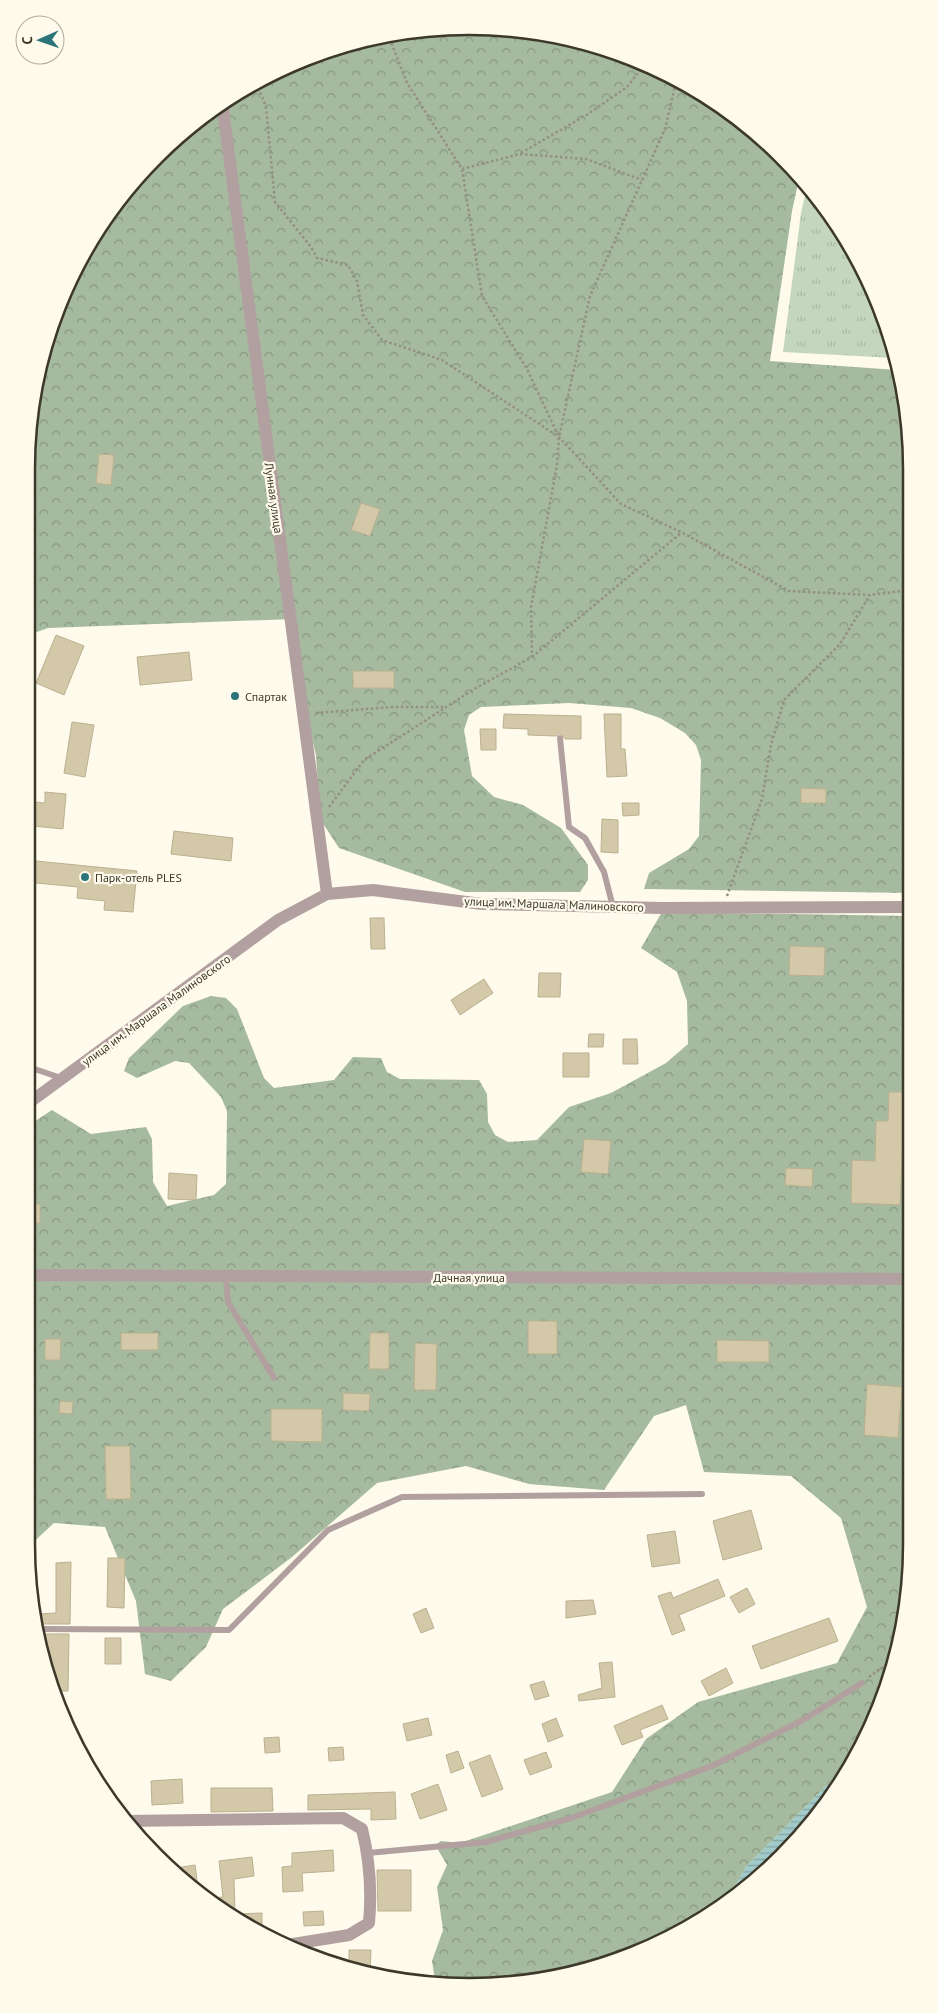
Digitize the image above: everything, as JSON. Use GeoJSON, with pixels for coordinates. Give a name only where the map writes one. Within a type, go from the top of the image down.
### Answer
{"type":"FeatureCollection","features":[{"type":"Feature","properties":{"kind":"street","name":"Лунная улица"},"geometry":{"type":"LineString","coordinates":[[223,112],[327,894]]}},
{"type":"Feature","properties":{"kind":"street","name":"улица им. Маршала Малиновского"},"geometry":{"type":"LineString","coordinates":[[35,1098],[278,920],[327,894],[373,890],[482,904],[613,907],[903,907]]}},
{"type":"Feature","properties":{"kind":"street","name":"Дачная улица"},"geometry":{"type":"LineString","coordinates":[[35,1275],[903,1279]]}},
{"type":"Feature","properties":{"kind":"street"},"geometry":{"type":"LineString","coordinates":[[136,1821],[344,1818],[362,1829],[368,1853],[372,1892],[369,1923],[349,1935],[299,1943]]}},
{"type":"Feature","properties":{"kind":"lane"},"geometry":{"type":"LineString","coordinates":[[560,738],[569,827],[585,838],[604,872],[613,907]]}},
{"type":"Feature","properties":{"kind":"lane"},"geometry":{"type":"LineString","coordinates":[[35,1069],[62,1079]]}},
{"type":"Feature","properties":{"kind":"lane"},"geometry":{"type":"LineString","coordinates":[[226,1276],[228,1302],[274,1378]]}},
{"type":"Feature","properties":{"kind":"lane"},"geometry":{"type":"LineString","coordinates":[[43,1629],[229,1630],[328,1530],[402,1497],[702,1494]]}},
{"type":"Feature","properties":{"kind":"lane"},"geometry":{"type":"LineString","coordinates":[[368,1853],[486,1842],[571,1818],[712,1766],[803,1720],[862,1683]]}},
{"type":"Feature","properties":{"kind":"path"},"geometry":{"type":"LineString","coordinates":[[391,42],[407,83],[462,169],[482,296],[527,369],[559,437]]}},
{"type":"Feature","properties":{"kind":"path"},"geometry":{"type":"LineString","coordinates":[[462,169],[520,154],[588,114],[627,87],[640,70]]}},
{"type":"Feature","properties":{"kind":"path"},"geometry":{"type":"LineString","coordinates":[[532,656],[531,607],[557,465],[559,437],[590,296],[665,129],[675,87]]}},
{"type":"Feature","properties":{"kind":"path"},"geometry":{"type":"LineString","coordinates":[[260,89],[266,107],[275,202],[311,247],[317,258],[348,265],[357,281],[363,315],[382,340],[442,360],[559,437],[621,504],[681,532],[789,592],[870,595],[903,591]]}},
{"type":"Feature","properties":{"kind":"path"},"geometry":{"type":"LineString","coordinates":[[520,154],[586,159],[642,180]]}},
{"type":"Feature","properties":{"kind":"path"},"geometry":{"type":"LineString","coordinates":[[317,820],[320,819],[364,760],[476,688],[532,656],[681,532]]}},
{"type":"Feature","properties":{"kind":"path"},"geometry":{"type":"LineString","coordinates":[[722,908],[742,858],[762,799],[771,745],[784,700],[840,644],[870,595]]}},
{"type":"Feature","properties":{"kind":"path"},"geometry":{"type":"LineString","coordinates":[[302,714],[392,707],[446,707]]}},
{"type":"Feature","properties":{"kind":"path"},"geometry":{"type":"LineString","coordinates":[[862,1683],[885,1665]]}},
{"type":"Feature","properties":{"kind":"green space"},"geometry":{"type":"Polygon","coordinates":[[[441,36],[497,36],[554,43],[609,58],[661,80],[710,108],[755,143],[776,162],[797,186],[792,211],[770,361],[891,370],[899,412],[903,469],[903,893],[644,889],[649,873],[689,849],[699,836],[701,760],[696,745],[685,733],[660,718],[631,708],[569,703],[481,707],[469,715],[464,730],[472,776],[494,797],[523,805],[561,828],[588,865],[588,880],[580,892],[465,892],[339,848],[320,819],[316,755],[307,718],[293,619],[48,628],[35,633],[35,469],[36,441],[43,384],[58,329],[68,303],[93,252],[125,205],[162,162],[205,125],[252,93],[303,68],[329,58],[384,43],[441,36]]]}},
{"type":"Feature","properties":{"kind":"green space"},"geometry":{"type":"Polygon","coordinates":[[[805,195],[830,228],[858,277],[880,329],[888,358],[783,352],[801,213],[805,195]]]}},
{"type":"Feature","properties":{"kind":"green space"},"geometry":{"type":"Polygon","coordinates":[[[662,912],[903,916],[903,1544],[902,1572],[895,1629],[880,1684],[870,1710],[835,1777],[746,1867],[733,1888],[686,1920],[635,1945],[609,1955],[554,1970],[526,1974],[469,1978],[434,1976],[432,1961],[443,1930],[437,1887],[447,1865],[437,1848],[438,1843],[441,1841],[460,1843],[612,1792],[646,1739],[698,1702],[837,1663],[867,1607],[841,1518],[791,1476],[704,1472],[686,1405],[654,1416],[604,1490],[529,1484],[466,1466],[377,1483],[292,1557],[223,1609],[206,1647],[171,1681],[145,1674],[136,1601],[105,1527],[54,1523],[35,1541],[35,1121],[52,1110],[91,1134],[146,1127],[152,1139],[153,1182],[167,1206],[214,1195],[226,1184],[227,1111],[221,1097],[189,1063],[175,1061],[137,1078],[124,1071],[129,1058],[183,1006],[211,996],[226,998],[237,1009],[264,1078],[274,1088],[334,1080],[353,1057],[381,1058],[387,1072],[400,1079],[479,1080],[487,1094],[488,1122],[495,1135],[508,1142],[537,1140],[569,1107],[611,1093],[666,1063],[688,1044],[687,1001],[677,972],[641,948],[662,912]]]}},
{"type":"Feature","properties":{"kind":"water"},"geometry":{"type":"Polygon","coordinates":[[[835,1777],[813,1808],[776,1851],[735,1886],[746,1867],[835,1777]]]}},
{"type":"Feature","properties":{"kind":"building"},"geometry":{"type":"Polygon","coordinates":[[[99,454],[114,455],[111,485],[96,483],[99,454]]]}},
{"type":"Feature","properties":{"kind":"building"},"geometry":{"type":"Polygon","coordinates":[[[361,503],[380,509],[370,536],[351,530],[361,503]]]}},
{"type":"Feature","properties":{"kind":"building"},"geometry":{"type":"Polygon","coordinates":[[[56,635],[84,646],[64,695],[36,683],[56,635]]]}},
{"type":"Feature","properties":{"kind":"building"},"geometry":{"type":"Polygon","coordinates":[[[189,652],[192,680],[140,685],[137,657],[189,652]]]}},
{"type":"Feature","properties":{"kind":"building"},"geometry":{"type":"Polygon","coordinates":[[[353,671],[394,671],[394,688],[353,688],[353,671]]]}},
{"type":"Feature","properties":{"kind":"building"},"geometry":{"type":"Polygon","coordinates":[[[504,714],[581,716],[581,739],[565,739],[560,733],[556,736],[528,735],[528,729],[503,728],[504,714]]]}},
{"type":"Feature","properties":{"kind":"building"},"geometry":{"type":"Polygon","coordinates":[[[604,714],[621,714],[621,749],[625,749],[627,776],[607,777],[604,714]]]}},
{"type":"Feature","properties":{"kind":"building"},"geometry":{"type":"Polygon","coordinates":[[[72,722],[94,725],[85,777],[64,773],[72,722]]]}},
{"type":"Feature","properties":{"kind":"building"},"geometry":{"type":"Polygon","coordinates":[[[480,729],[496,729],[496,750],[481,750],[480,729]]]}},
{"type":"Feature","properties":{"kind":"building"},"geometry":{"type":"Polygon","coordinates":[[[801,788],[826,789],[826,803],[801,803],[801,788]]]}},
{"type":"Feature","properties":{"kind":"building"},"geometry":{"type":"Polygon","coordinates":[[[45,792],[66,794],[63,829],[35,826],[35,802],[45,803],[45,792]]]}},
{"type":"Feature","properties":{"kind":"building"},"geometry":{"type":"Polygon","coordinates":[[[622,803],[639,803],[639,815],[623,816],[622,803]]]}},
{"type":"Feature","properties":{"kind":"building"},"geometry":{"type":"Polygon","coordinates":[[[602,819],[618,820],[618,853],[601,852],[602,819]]]}},
{"type":"Feature","properties":{"kind":"building"},"geometry":{"type":"Polygon","coordinates":[[[174,831],[233,838],[231,861],[171,854],[174,831]]]}},
{"type":"Feature","properties":{"kind":"building"},"geometry":{"type":"Polygon","coordinates":[[[35,861],[137,871],[133,912],[104,910],[105,901],[77,898],[78,887],[35,883],[35,861]]]}},
{"type":"Feature","properties":{"kind":"building"},"geometry":{"type":"Polygon","coordinates":[[[370,918],[384,918],[385,949],[371,949],[370,918]]]}},
{"type":"Feature","properties":{"kind":"building"},"geometry":{"type":"Polygon","coordinates":[[[790,946],[825,947],[824,976],[789,975],[790,946]]]}},
{"type":"Feature","properties":{"kind":"building"},"geometry":{"type":"Polygon","coordinates":[[[539,973],[561,973],[560,997],[538,997],[539,973]]]}},
{"type":"Feature","properties":{"kind":"building"},"geometry":{"type":"Polygon","coordinates":[[[484,979],[493,993],[460,1015],[451,1000],[484,979]]]}},
{"type":"Feature","properties":{"kind":"building"},"geometry":{"type":"Polygon","coordinates":[[[589,1034],[604,1034],[603,1047],[588,1047],[589,1034]]]}},
{"type":"Feature","properties":{"kind":"building"},"geometry":{"type":"Polygon","coordinates":[[[623,1039],[637,1039],[638,1064],[623,1064],[623,1039]]]}},
{"type":"Feature","properties":{"kind":"building"},"geometry":{"type":"Polygon","coordinates":[[[563,1053],[589,1053],[589,1077],[563,1077],[563,1053]]]}},
{"type":"Feature","properties":{"kind":"building"},"geometry":{"type":"Polygon","coordinates":[[[889,1092],[903,1092],[900,1205],[851,1203],[852,1160],[875,1161],[876,1121],[888,1121],[889,1092]]]}},
{"type":"Feature","properties":{"kind":"building"},"geometry":{"type":"Polygon","coordinates":[[[584,1139],[611,1141],[608,1174],[581,1172],[584,1139]]]}},
{"type":"Feature","properties":{"kind":"building"},"geometry":{"type":"Polygon","coordinates":[[[786,1168],[813,1169],[812,1187],[785,1185],[786,1168]]]}},
{"type":"Feature","properties":{"kind":"building"},"geometry":{"type":"Polygon","coordinates":[[[169,1173],[197,1175],[196,1200],[168,1199],[169,1173]]]}},
{"type":"Feature","properties":{"kind":"building"},"geometry":{"type":"Polygon","coordinates":[[[35,1204],[40,1204],[40,1223],[35,1223],[35,1204]]]}},
{"type":"Feature","properties":{"kind":"building"},"geometry":{"type":"Polygon","coordinates":[[[528,1321],[557,1321],[557,1354],[528,1354],[528,1321]]]}},
{"type":"Feature","properties":{"kind":"building"},"geometry":{"type":"Polygon","coordinates":[[[121,1333],[158,1333],[158,1350],[121,1350],[121,1333]]]}},
{"type":"Feature","properties":{"kind":"building"},"geometry":{"type":"Polygon","coordinates":[[[370,1333],[389,1333],[389,1369],[369,1369],[370,1333]]]}},
{"type":"Feature","properties":{"kind":"building"},"geometry":{"type":"Polygon","coordinates":[[[45,1339],[61,1339],[60,1360],[45,1360],[45,1339]]]}},
{"type":"Feature","properties":{"kind":"building"},"geometry":{"type":"Polygon","coordinates":[[[717,1340],[769,1341],[769,1362],[717,1362],[717,1340]]]}},
{"type":"Feature","properties":{"kind":"building"},"geometry":{"type":"Polygon","coordinates":[[[415,1343],[437,1344],[436,1390],[414,1390],[415,1343]]]}},
{"type":"Feature","properties":{"kind":"building"},"geometry":{"type":"Polygon","coordinates":[[[867,1384],[902,1387],[898,1438],[864,1435],[867,1384]]]}},
{"type":"Feature","properties":{"kind":"building"},"geometry":{"type":"Polygon","coordinates":[[[343,1393],[370,1394],[369,1411],[343,1410],[343,1393]]]}},
{"type":"Feature","properties":{"kind":"building"},"geometry":{"type":"Polygon","coordinates":[[[60,1401],[73,1402],[72,1414],[59,1413],[60,1401]]]}},
{"type":"Feature","properties":{"kind":"building"},"geometry":{"type":"Polygon","coordinates":[[[271,1409],[322,1409],[322,1442],[271,1441],[271,1409]]]}},
{"type":"Feature","properties":{"kind":"building"},"geometry":{"type":"Polygon","coordinates":[[[105,1446],[130,1446],[131,1499],[106,1499],[105,1446]]]}},
{"type":"Feature","properties":{"kind":"building"},"geometry":{"type":"Polygon","coordinates":[[[751,1510],[762,1549],[723,1560],[713,1521],[751,1510]]]}},
{"type":"Feature","properties":{"kind":"building"},"geometry":{"type":"Polygon","coordinates":[[[675,1531],[680,1563],[652,1567],[647,1535],[675,1531]]]}},
{"type":"Feature","properties":{"kind":"building"},"geometry":{"type":"Polygon","coordinates":[[[108,1558],[125,1558],[124,1608],[107,1607],[108,1558]]]}},
{"type":"Feature","properties":{"kind":"building"},"geometry":{"type":"Polygon","coordinates":[[[71,1562],[70,1624],[42,1624],[41,1614],[56,1613],[56,1563],[71,1562]]]}},
{"type":"Feature","properties":{"kind":"building"},"geometry":{"type":"Polygon","coordinates":[[[718,1579],[725,1596],[679,1615],[685,1630],[672,1635],[658,1596],[671,1592],[673,1598],[718,1579]]]}},
{"type":"Feature","properties":{"kind":"building"},"geometry":{"type":"Polygon","coordinates":[[[747,1588],[755,1604],[739,1613],[730,1597],[747,1588]]]}},
{"type":"Feature","properties":{"kind":"building"},"geometry":{"type":"Polygon","coordinates":[[[593,1600],[596,1614],[566,1618],[566,1601],[593,1600]]]}},
{"type":"Feature","properties":{"kind":"building"},"geometry":{"type":"Polygon","coordinates":[[[426,1608],[434,1628],[421,1633],[413,1614],[426,1608]]]}},
{"type":"Feature","properties":{"kind":"building"},"geometry":{"type":"Polygon","coordinates":[[[829,1618],[838,1641],[761,1669],[752,1646],[829,1618]]]}},
{"type":"Feature","properties":{"kind":"building"},"geometry":{"type":"Polygon","coordinates":[[[44,1634],[69,1634],[68,1691],[61,1691],[44,1634]]]}},
{"type":"Feature","properties":{"kind":"building"},"geometry":{"type":"Polygon","coordinates":[[[105,1638],[121,1638],[121,1664],[105,1664],[105,1638]]]}},
{"type":"Feature","properties":{"kind":"building"},"geometry":{"type":"Polygon","coordinates":[[[612,1662],[615,1697],[579,1701],[578,1695],[602,1688],[599,1663],[612,1662]]]}},
{"type":"Feature","properties":{"kind":"building"},"geometry":{"type":"Polygon","coordinates":[[[726,1668],[733,1683],[709,1696],[701,1681],[726,1668]]]}},
{"type":"Feature","properties":{"kind":"building"},"geometry":{"type":"Polygon","coordinates":[[[544,1681],[549,1696],[535,1700],[530,1685],[544,1681]]]}},
{"type":"Feature","properties":{"kind":"building"},"geometry":{"type":"Polygon","coordinates":[[[662,1705],[668,1719],[640,1730],[643,1737],[622,1745],[614,1726],[662,1705]]]}},
{"type":"Feature","properties":{"kind":"building"},"geometry":{"type":"Polygon","coordinates":[[[428,1718],[432,1735],[407,1741],[403,1724],[428,1718]]]}},
{"type":"Feature","properties":{"kind":"building"},"geometry":{"type":"Polygon","coordinates":[[[556,1718],[563,1736],[548,1742],[542,1724],[556,1718]]]}},
{"type":"Feature","properties":{"kind":"building"},"geometry":{"type":"Polygon","coordinates":[[[279,1737],[280,1752],[265,1753],[264,1738],[279,1737]]]}},
{"type":"Feature","properties":{"kind":"building"},"geometry":{"type":"Polygon","coordinates":[[[343,1747],[344,1760],[329,1761],[328,1748],[343,1747]]]}},
{"type":"Feature","properties":{"kind":"building"},"geometry":{"type":"Polygon","coordinates":[[[458,1751],[464,1768],[451,1773],[446,1755],[458,1751]]]}},
{"type":"Feature","properties":{"kind":"building"},"geometry":{"type":"Polygon","coordinates":[[[546,1752],[552,1767],[530,1775],[524,1760],[546,1752]]]}},
{"type":"Feature","properties":{"kind":"building"},"geometry":{"type":"Polygon","coordinates":[[[490,1755],[503,1789],[482,1797],[469,1763],[490,1755]]]}},
{"type":"Feature","properties":{"kind":"building"},"geometry":{"type":"Polygon","coordinates":[[[182,1779],[183,1803],[152,1805],[151,1781],[182,1779]]]}},
{"type":"Feature","properties":{"kind":"building"},"geometry":{"type":"Polygon","coordinates":[[[438,1784],[447,1810],[420,1819],[411,1794],[438,1784]]]}},
{"type":"Feature","properties":{"kind":"building"},"geometry":{"type":"Polygon","coordinates":[[[211,1788],[272,1788],[273,1811],[211,1812],[211,1788]]]}},
{"type":"Feature","properties":{"kind":"building"},"geometry":{"type":"Polygon","coordinates":[[[395,1792],[396,1819],[371,1820],[371,1809],[308,1810],[308,1795],[395,1792]]]}},
{"type":"Feature","properties":{"kind":"building"},"geometry":{"type":"Polygon","coordinates":[[[333,1850],[334,1871],[302,1873],[303,1891],[283,1892],[282,1867],[292,1866],[292,1853],[333,1850]]]}},
{"type":"Feature","properties":{"kind":"building"},"geometry":{"type":"Polygon","coordinates":[[[252,1857],[254,1876],[234,1879],[235,1909],[218,1897],[223,1897],[219,1861],[252,1857]]]}},
{"type":"Feature","properties":{"kind":"building"},"geometry":{"type":"Polygon","coordinates":[[[195,1865],[197,1882],[183,1870],[180,1867],[195,1865]]]}},
{"type":"Feature","properties":{"kind":"building"},"geometry":{"type":"Polygon","coordinates":[[[377,1870],[411,1870],[411,1911],[378,1911],[377,1870]]]}},
{"type":"Feature","properties":{"kind":"building"},"geometry":{"type":"Polygon","coordinates":[[[323,1911],[324,1925],[304,1926],[303,1912],[323,1911]]]}},
{"type":"Feature","properties":{"kind":"building"},"geometry":{"type":"Polygon","coordinates":[[[262,1913],[262,1925],[242,1914],[262,1913]]]}},
{"type":"Feature","properties":{"kind":"building"},"geometry":{"type":"Polygon","coordinates":[[[349,1950],[371,1950],[370,1966],[349,1961],[349,1950]]]}},
{"type":"Feature","properties":{"kind":"place","name":"Спартак"},"geometry":{"type":"Point","coordinates":[235,696]}},
{"type":"Feature","properties":{"kind":"place","name":"Парк-отель PLES"},"geometry":{"type":"Point","coordinates":[85,877]}}]}
